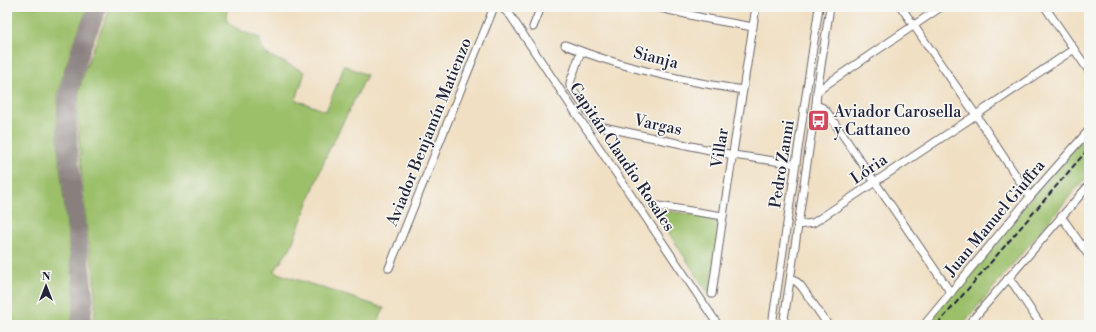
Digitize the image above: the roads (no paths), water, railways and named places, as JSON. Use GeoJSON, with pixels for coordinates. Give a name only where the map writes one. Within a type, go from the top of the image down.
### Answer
{"type":"FeatureCollection","features":[{"type":"Feature","properties":{"kind":"street","name":"Aviador Benjamín Matienzo"},"geometry":{"type":"LineString","coordinates":[[389,268],[494,7]]}},
{"type":"Feature","properties":{"kind":"street","name":"Capitán Claudio Rosales"},"geometry":{"type":"LineString","coordinates":[[501,7],[510,15],[718,325]]}},
{"type":"Feature","properties":{"kind":"street"},"geometry":{"type":"LineString","coordinates":[[533,27],[541,7]]}},
{"type":"Feature","properties":{"kind":"street"},"geometry":{"type":"LineString","coordinates":[[656,7],[703,18],[753,27]]}},
{"type":"Feature","properties":{"kind":"street","name":"Villar"},"geometry":{"type":"LineString","coordinates":[[712,294],[756,7]]}},
{"type":"Feature","properties":{"kind":"street","name":"Pedro Zanni"},"geometry":{"type":"LineString","coordinates":[[772,325],[819,7]]}},
{"type":"Feature","properties":{"kind":"street"},"geometry":{"type":"LineString","coordinates":[[783,325],[830,7]]}},
{"type":"Feature","properties":{"kind":"street"},"geometry":{"type":"LineString","coordinates":[[901,7],[976,115],[1030,197]]}},
{"type":"Feature","properties":{"kind":"street"},"geometry":{"type":"LineString","coordinates":[[817,92],[941,7]]}},
{"type":"Feature","properties":{"kind":"street"},"geometry":{"type":"LineString","coordinates":[[1045,7],[1089,71]]}},
{"type":"Feature","properties":{"kind":"street","name":"Sianja"},"geometry":{"type":"LineString","coordinates":[[565,45],[602,58],[660,75],[743,90]]}},
{"type":"Feature","properties":{"kind":"street","name":"Lória"},"geometry":{"type":"LineString","coordinates":[[797,225],[813,223],[1074,49]]}},
{"type":"Feature","properties":{"kind":"street","name":"Vargas"},"geometry":{"type":"LineString","coordinates":[[581,51],[570,86],[599,126],[733,155],[796,164]]}},
{"type":"Feature","properties":{"kind":"street"},"geometry":{"type":"LineString","coordinates":[[816,105],[827,112],[951,293]]}},
{"type":"Feature","properties":{"kind":"street","name":"Juan Manuel Giuffra"},"geometry":{"type":"LineString","coordinates":[[924,325],[1030,197],[1089,130]]}},
{"type":"Feature","properties":{"kind":"street"},"geometry":{"type":"LineString","coordinates":[[968,325],[1089,185]]}},
{"type":"Feature","properties":{"kind":"street"},"geometry":{"type":"LineString","coordinates":[[652,205],[723,216]]}},
{"type":"Feature","properties":{"kind":"street"},"geometry":{"type":"LineString","coordinates":[[1061,217],[1089,256]]}},
{"type":"Feature","properties":{"kind":"street"},"geometry":{"type":"LineString","coordinates":[[790,278],[801,286],[828,325]]}},
{"type":"Feature","properties":{"kind":"street"},"geometry":{"type":"LineString","coordinates":[[1008,278],[1041,325]]}},
{"type":"Feature","properties":{"kind":"railway"},"geometry":{"type":"LineString","coordinates":[[937,325],[1089,148]]}},
{"type":"Feature","properties":{"kind":"place","name":"Aviador Carosella y Cattaneo"},"geometry":{"type":"Point","coordinates":[819,121]}}]}
